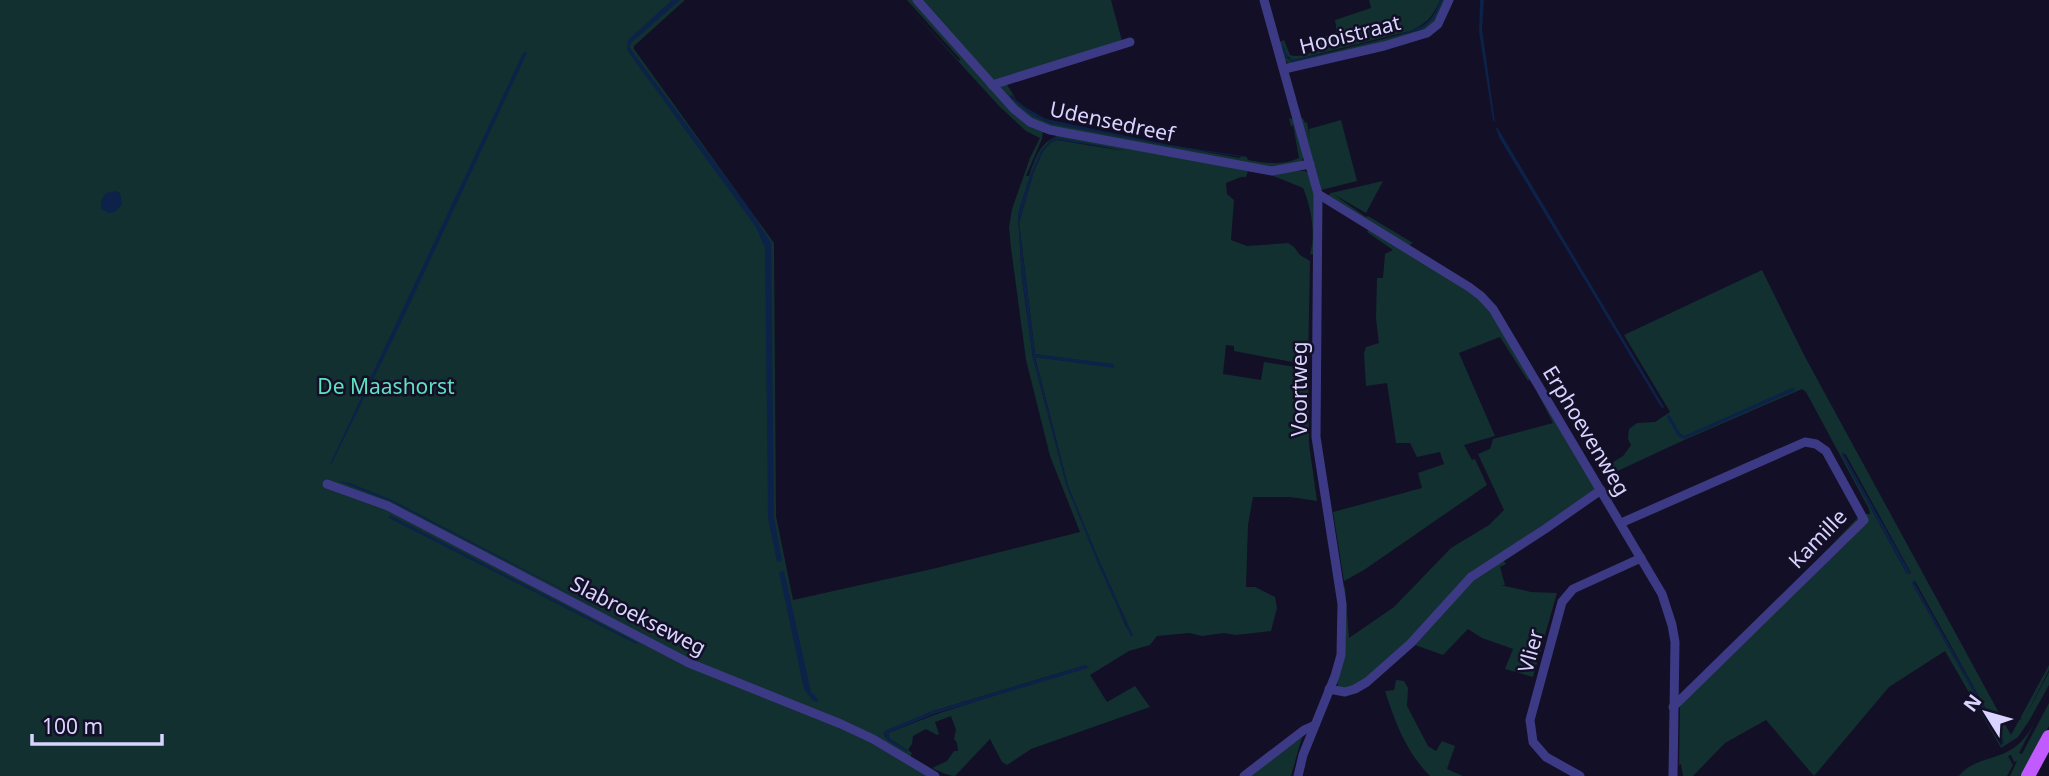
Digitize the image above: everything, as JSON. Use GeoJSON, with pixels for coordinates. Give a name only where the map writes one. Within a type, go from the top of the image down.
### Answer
{"type":"FeatureCollection","features":[{"type":"Feature","properties":{"kind":"main road"},"geometry":{"type":"LineString","coordinates":[[2028,776],[2049,737]]}},
{"type":"Feature","properties":{"kind":"street","name":"Udensedreef"},"geometry":{"type":"LineString","coordinates":[[916,0],[1014,109],[1030,122],[1050,130],[1272,171],[1310,164]]}},
{"type":"Feature","properties":{"kind":"street","name":"Voortweg"},"geometry":{"type":"LineString","coordinates":[[1264,0],[1318,194],[1316,437],[1342,604],[1341,655],[1303,755],[1298,776]]}},
{"type":"Feature","properties":{"kind":"street","name":"Hooistraat"},"geometry":{"type":"LineString","coordinates":[[1284,69],[1384,46],[1427,33],[1438,24],[1449,0]]}},
{"type":"Feature","properties":{"kind":"street"},"geometry":{"type":"LineString","coordinates":[[992,85],[1130,42]]}},
{"type":"Feature","properties":{"kind":"street","name":"Erphoevenweg"},"geometry":{"type":"LineString","coordinates":[[1318,194],[1482,296],[1493,309],[1662,594],[1675,642],[1673,776]]}},
{"type":"Feature","properties":{"kind":"street","name":"Kamille"},"geometry":{"type":"LineString","coordinates":[[1621,523],[1805,442],[1816,444],[1826,452],[1864,520],[1673,707]]}},
{"type":"Feature","properties":{"kind":"street","name":"Slabroekseweg"},"geometry":{"type":"LineString","coordinates":[[327,484],[388,506],[689,663],[873,739],[934,776]]}},
{"type":"Feature","properties":{"kind":"street"},"geometry":{"type":"LineString","coordinates":[[1329,690],[1345,692],[1367,682],[1411,643],[1471,577],[1601,490]]}},
{"type":"Feature","properties":{"kind":"street","name":"Vlier"},"geometry":{"type":"LineString","coordinates":[[1580,776],[1546,757],[1539,750],[1533,742],[1530,720],[1562,602],[1573,589],[1641,558]]}},
{"type":"Feature","properties":{"kind":"street"},"geometry":{"type":"LineString","coordinates":[[1244,776],[1304,730],[1315,725]]}},
{"type":"Feature","properties":{"kind":"green space","name":"De Maashorst"},"geometry":{"type":"Polygon","coordinates":[[[0,0],[685,0],[634,46],[634,49],[774,243],[776,516],[793,600],[1080,532],[1050,456],[1026,360],[1011,248],[1009,227],[1012,209],[1040,138],[1026,131],[1000,107],[902,0],[959,61],[907,0],[913,0],[1004,103],[1043,130],[1042,139],[1026,176],[1029,176],[1043,146],[1053,138],[1041,151],[1018,214],[1022,279],[1033,358],[1067,487],[1126,627],[1133,636],[1068,486],[1035,357],[1114,367],[1035,354],[1019,223],[1033,174],[1043,151],[1057,140],[1124,151],[1055,137],[1059,135],[1250,170],[1308,173],[1314,196],[1314,255],[1310,254],[1312,221],[1303,188],[1271,175],[1248,171],[1246,177],[1226,183],[1227,194],[1234,200],[1231,240],[1247,246],[1288,243],[1310,261],[1308,365],[1234,351],[1234,346],[1226,345],[1223,374],[1261,380],[1264,362],[1308,369],[1309,444],[1317,501],[1290,497],[1253,497],[1248,525],[1246,587],[1255,587],[1275,597],[1277,608],[1271,631],[1236,635],[1224,633],[1202,636],[1189,633],[1157,636],[1150,645],[1129,651],[1090,675],[1107,702],[1135,686],[1150,707],[1031,749],[1007,765],[1002,762],[990,739],[955,776],[932,768],[947,761],[954,751],[958,751],[954,739],[956,730],[951,716],[935,722],[939,734],[926,729],[913,736],[908,750],[912,753],[908,763],[929,776],[0,776],[0,0]],[[1087,665],[933,711],[884,732],[885,737],[903,747],[890,739],[888,733],[934,715],[1087,665]]]}},
{"type":"Feature","properties":{"kind":"green space"},"geometry":{"type":"Polygon","coordinates":[[[919,0],[1111,0],[1122,41],[991,81],[919,0]]]}},
{"type":"Feature","properties":{"kind":"green space"},"geometry":{"type":"Polygon","coordinates":[[[1369,0],[1440,0],[1428,19],[1410,31],[1302,58],[1292,60],[1287,55],[1285,57],[1292,62],[1419,30],[1433,17],[1442,0],[1446,0],[1431,27],[1406,37],[1290,64],[1285,61],[1279,42],[1284,40],[1290,55],[1294,56],[1318,50],[1315,40],[1337,32],[1335,20],[1371,8],[1369,0]]]}},
{"type":"Feature","properties":{"kind":"green space"},"geometry":{"type":"Polygon","coordinates":[[[1006,83],[1016,99],[1011,95],[1010,97],[1029,112],[1050,123],[1239,158],[1242,156],[1261,162],[1280,163],[1299,158],[1293,125],[1291,127],[1289,118],[1295,120],[1304,157],[1301,162],[1267,168],[1058,130],[1032,120],[999,91],[1000,86],[1006,83]]]}},
{"type":"Feature","properties":{"kind":"green space"},"geometry":{"type":"Polygon","coordinates":[[[1303,118],[1305,123],[1307,122],[1310,139],[1309,129],[1341,120],[1357,181],[1321,190],[1301,120],[1303,118]]]}},
{"type":"Feature","properties":{"kind":"green space"},"geometry":{"type":"Polygon","coordinates":[[[1383,181],[1366,213],[1333,194],[1366,217],[1413,243],[1408,246],[1327,196],[1331,193],[1383,181]]]}},
{"type":"Feature","properties":{"kind":"green space"},"geometry":{"type":"Polygon","coordinates":[[[1369,229],[1464,286],[1486,305],[1531,378],[1528,381],[1500,337],[1459,353],[1495,436],[1464,445],[1472,460],[1475,459],[1487,485],[1344,581],[1333,512],[1422,488],[1418,473],[1444,464],[1440,452],[1417,457],[1410,443],[1396,443],[1387,383],[1366,386],[1364,353],[1366,347],[1379,343],[1376,319],[1377,278],[1383,278],[1385,254],[1393,250],[1367,232],[1369,229]]]}},
{"type":"Feature","properties":{"kind":"green space"},"geometry":{"type":"Polygon","coordinates":[[[1762,270],[1804,355],[2011,735],[2049,665],[2049,670],[2024,719],[2049,672],[2049,685],[2018,737],[2001,748],[1945,651],[1889,687],[1814,776],[1766,720],[1725,743],[1693,776],[1683,776],[1681,764],[1679,765],[1680,706],[1861,514],[1870,514],[1802,389],[1611,474],[1610,464],[1623,456],[1631,445],[1628,439],[1629,429],[1637,423],[1655,422],[1670,412],[1624,335],[1762,270]],[[1843,453],[1907,574],[1911,573],[1846,455],[1843,453]],[[1915,581],[1912,583],[2003,744],[2004,742],[1915,581]]]}},
{"type":"Feature","properties":{"kind":"green space"},"geometry":{"type":"Polygon","coordinates":[[[1537,392],[1595,485],[1594,490],[1489,562],[1410,641],[1364,681],[1350,688],[1339,688],[1337,677],[1345,620],[1342,591],[1345,586],[1349,638],[1394,607],[1451,548],[1489,525],[1504,510],[1478,454],[1490,449],[1493,439],[1553,423],[1537,392]]]}},
{"type":"Feature","properties":{"kind":"green space"},"geometry":{"type":"Polygon","coordinates":[[[1503,560],[1506,564],[1500,567],[1505,585],[1501,585],[1531,592],[1557,593],[1533,677],[1505,669],[1513,649],[1482,638],[1468,629],[1443,655],[1415,645],[1473,580],[1503,560]]]}},
{"type":"Feature","properties":{"kind":"green space"},"geometry":{"type":"Polygon","coordinates":[[[1396,680],[1404,681],[1408,688],[1407,706],[1428,746],[1436,751],[1442,741],[1455,746],[1447,769],[1463,776],[1430,776],[1414,757],[1397,725],[1385,691],[1394,690],[1396,680]]]}},
{"type":"Feature","properties":{"kind":"green space"},"geometry":{"type":"Polygon","coordinates":[[[2049,703],[2049,726],[2022,776],[2010,776],[2017,761],[2014,762],[2011,755],[2008,756],[2013,765],[2007,776],[1959,776],[1970,766],[2012,749],[2029,732],[2036,719],[2019,753],[2022,754],[2049,703]]]}},
{"type":"Feature","properties":{"kind":"green space"},"geometry":{"type":"Polygon","coordinates":[[[1302,737],[1291,776],[1249,776],[1302,737]]]}},
{"type":"Feature","properties":{"kind":"water"},"geometry":{"type":"Polygon","coordinates":[[[672,0],[680,0],[629,47],[750,210],[771,243],[774,517],[782,560],[780,562],[777,562],[768,518],[765,248],[756,227],[627,50],[628,40],[672,0]]]}},
{"type":"Feature","properties":{"kind":"water"},"geometry":{"type":"Polygon","coordinates":[[[1442,0],[1434,18],[1424,28],[1386,38],[1426,23],[1442,0]]]}},
{"type":"Feature","properties":{"kind":"water"},"geometry":{"type":"Polygon","coordinates":[[[1480,0],[1484,0],[1482,29],[1495,122],[1479,32],[1480,0]]]}},
{"type":"Feature","properties":{"kind":"water"},"geometry":{"type":"Polygon","coordinates":[[[1282,43],[1289,59],[1346,48],[1292,62],[1287,59],[1284,54],[1282,43]]]}},
{"type":"Feature","properties":{"kind":"water"},"geometry":{"type":"Polygon","coordinates":[[[523,53],[527,53],[398,329],[331,465],[523,53]]]}},
{"type":"Feature","properties":{"kind":"water"},"geometry":{"type":"Polygon","coordinates":[[[1010,95],[1046,119],[1242,157],[1169,146],[1050,123],[1030,114],[1010,95]]]}},
{"type":"Feature","properties":{"kind":"water"},"geometry":{"type":"Polygon","coordinates":[[[1497,127],[1664,408],[1500,139],[1497,127]]]}},
{"type":"Feature","properties":{"kind":"water"},"geometry":{"type":"Polygon","coordinates":[[[1054,137],[1125,150],[1057,140],[1050,143],[1043,151],[1033,174],[1019,223],[1035,354],[1114,364],[1114,368],[1035,357],[1068,486],[1133,636],[1131,637],[1067,487],[1033,358],[1022,279],[1018,214],[1041,151],[1054,137]]]}},
{"type":"Feature","properties":{"kind":"water"},"geometry":{"type":"Polygon","coordinates":[[[106,193],[120,193],[122,204],[115,212],[109,213],[101,209],[101,201],[106,193]]]}},
{"type":"Feature","properties":{"kind":"water"},"geometry":{"type":"Polygon","coordinates":[[[1792,388],[1794,391],[1684,439],[1678,436],[1667,417],[1670,416],[1684,436],[1792,388]]]}},
{"type":"Feature","properties":{"kind":"water"},"geometry":{"type":"Polygon","coordinates":[[[1843,453],[1911,574],[1907,574],[1841,454],[1843,453]]]}},
{"type":"Feature","properties":{"kind":"water"},"geometry":{"type":"Polygon","coordinates":[[[338,481],[392,500],[646,633],[390,501],[338,481]]]}},
{"type":"Feature","properties":{"kind":"water"},"geometry":{"type":"Polygon","coordinates":[[[390,515],[638,643],[389,518],[390,515]]]}},
{"type":"Feature","properties":{"kind":"water"},"geometry":{"type":"Polygon","coordinates":[[[784,571],[811,692],[818,702],[813,701],[804,689],[779,572],[784,571]]]}},
{"type":"Feature","properties":{"kind":"water"},"geometry":{"type":"Polygon","coordinates":[[[1913,580],[2004,742],[2003,744],[1912,583],[1913,580]]]}},
{"type":"Feature","properties":{"kind":"water"},"geometry":{"type":"Polygon","coordinates":[[[1086,665],[1088,668],[934,714],[888,733],[890,739],[907,752],[887,740],[884,732],[933,711],[1086,665]]]}}]}
